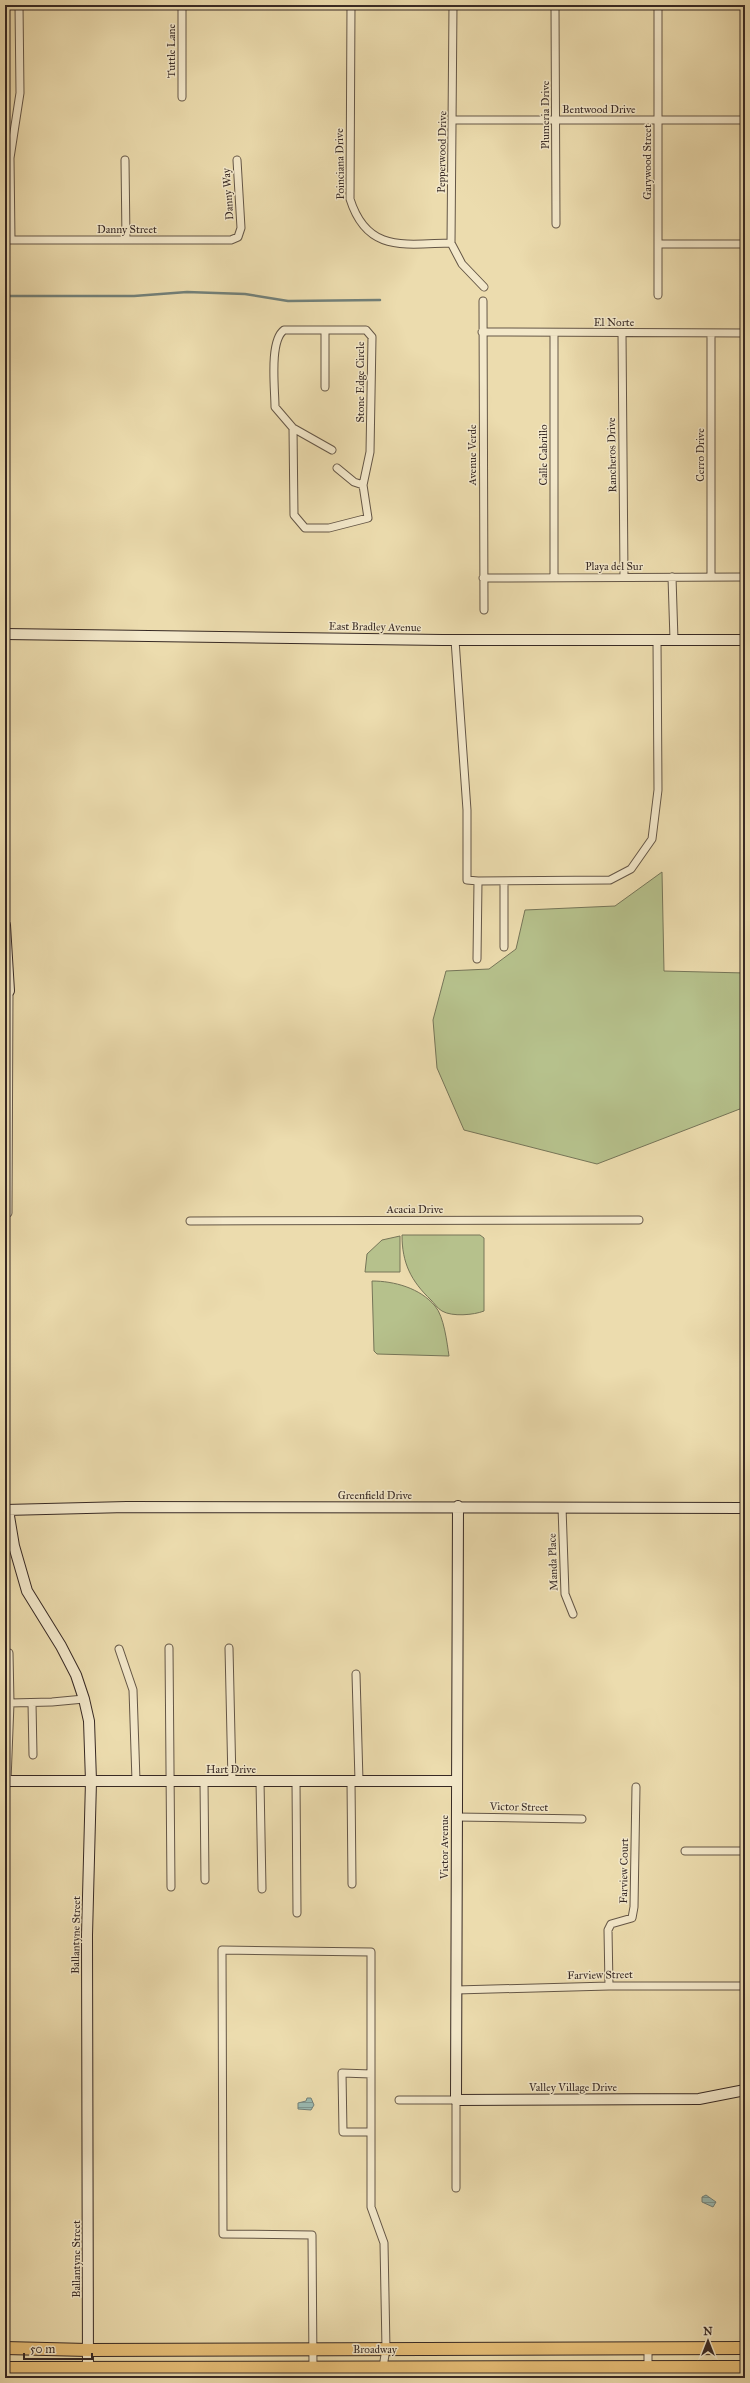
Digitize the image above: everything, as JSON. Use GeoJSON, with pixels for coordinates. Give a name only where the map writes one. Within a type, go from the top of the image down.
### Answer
{"type":"FeatureCollection","features":[{"type":"Feature","properties":{"kind":"main road","name":"East Bradley Avenue"},"geometry":{"type":"LineString","coordinates":[[5,634],[455,640],[745,640]]}},
{"type":"Feature","properties":{"kind":"main road"},"geometry":{"type":"LineString","coordinates":[[5,931],[7,991]]}},
{"type":"Feature","properties":{"kind":"main road","name":"Greenfield Drive"},"geometry":{"type":"LineString","coordinates":[[6,1510],[127,1506],[745,1508]]}},
{"type":"Feature","properties":{"kind":"main road","name":"Victor Avenue"},"geometry":{"type":"LineString","coordinates":[[456,2100],[458,1506]]}},
{"type":"Feature","properties":{"kind":"main road","name":"Ballantyne Street"},"geometry":{"type":"LineString","coordinates":[[6,1510],[27,1592],[61,1646],[84,1699],[89,1721],[91,1781],[87,1934],[88,2373]]}},
{"type":"Feature","properties":{"kind":"main road","name":"Hart Drive"},"geometry":{"type":"LineString","coordinates":[[6,1781],[456,1781]]}},
{"type":"Feature","properties":{"kind":"main road","name":"Valley Village Drive"},"geometry":{"type":"LineString","coordinates":[[456,2100],[699,2099],[745,2090]]}},
{"type":"Feature","properties":{"kind":"main road","name":"Broadway"},"geometry":{"type":"LineString","coordinates":[[5,2348],[88,2350],[745,2348]]}},
{"type":"Feature","properties":{"kind":"main road","name":"Broadway"},"geometry":{"type":"LineString","coordinates":[[5,2368],[88,2373],[314,2367],[383,2367],[648,2373],[745,2367]]}},
{"type":"Feature","properties":{"kind":"street"},"geometry":{"type":"LineString","coordinates":[[8,240],[10,158],[20,93],[19,5]]}},
{"type":"Feature","properties":{"kind":"street","name":"Tuttle Lane"},"geometry":{"type":"LineString","coordinates":[[182,5],[182,97]]}},
{"type":"Feature","properties":{"kind":"street","name":"Poinciana Drive"},"geometry":{"type":"LineString","coordinates":[[350,5],[350,199],[354,211],[362,227],[382,240],[399,244],[451,243]]}},
{"type":"Feature","properties":{"kind":"street","name":"Pepperwood Drive"},"geometry":{"type":"LineString","coordinates":[[454,5],[454,120],[451,243],[462,264],[484,287]]}},
{"type":"Feature","properties":{"kind":"street","name":"Plumeria Drive"},"geometry":{"type":"LineString","coordinates":[[555,5],[556,224]]}},
{"type":"Feature","properties":{"kind":"street","name":"Garywood Street"},"geometry":{"type":"LineString","coordinates":[[658,5],[658,295]]}},
{"type":"Feature","properties":{"kind":"street","name":"Bentwood Drive"},"geometry":{"type":"LineString","coordinates":[[454,120],[745,120]]}},
{"type":"Feature","properties":{"kind":"street"},"geometry":{"type":"LineString","coordinates":[[125,160],[126,240]]}},
{"type":"Feature","properties":{"kind":"street","name":"Danny Way"},"geometry":{"type":"LineString","coordinates":[[237,160],[242,228]]}},
{"type":"Feature","properties":{"kind":"street","name":"Danny Street"},"geometry":{"type":"LineString","coordinates":[[8,240],[231,240],[238,237],[242,228]]}},
{"type":"Feature","properties":{"kind":"street"},"geometry":{"type":"LineString","coordinates":[[658,244],[745,244]]}},
{"type":"Feature","properties":{"kind":"street"},"geometry":{"type":"LineString","coordinates":[[482,332],[483,302]]}},
{"type":"Feature","properties":{"kind":"street","name":"Stone Edge Circle"},"geometry":{"type":"LineString","coordinates":[[293,428],[275,408],[275,345],[278,334],[284,330],[366,330],[372,337],[369,459],[363,485]]}},
{"type":"Feature","properties":{"kind":"street"},"geometry":{"type":"LineString","coordinates":[[325,330],[325,388]]}},
{"type":"Feature","properties":{"kind":"street","name":"El Norte"},"geometry":{"type":"LineString","coordinates":[[482,332],[745,333]]}},
{"type":"Feature","properties":{"kind":"street","name":"Avenue Verde"},"geometry":{"type":"LineString","coordinates":[[482,332],[484,610]]}},
{"type":"Feature","properties":{"kind":"street","name":"Calle Cabrillo"},"geometry":{"type":"LineString","coordinates":[[554,333],[554,577]]}},
{"type":"Feature","properties":{"kind":"street","name":"Rancheros Drive"},"geometry":{"type":"LineString","coordinates":[[622,333],[624,577]]}},
{"type":"Feature","properties":{"kind":"street","name":"Cerro Drive"},"geometry":{"type":"LineString","coordinates":[[711,333],[711,577]]}},
{"type":"Feature","properties":{"kind":"street"},"geometry":{"type":"LineString","coordinates":[[293,428],[332,450]]}},
{"type":"Feature","properties":{"kind":"street"},"geometry":{"type":"LineString","coordinates":[[293,428],[294,515],[299,524],[305,528],[329,528],[368,518],[363,485],[354,482],[337,468]]}},
{"type":"Feature","properties":{"kind":"street"},"geometry":{"type":"LineString","coordinates":[[672,577],[674,640]]}},
{"type":"Feature","properties":{"kind":"street","name":"Playa del Sur"},"geometry":{"type":"LineString","coordinates":[[483,578],[745,577]]}},
{"type":"Feature","properties":{"kind":"street"},"geometry":{"type":"LineString","coordinates":[[455,640],[467,803],[467,880],[478,882],[610,880],[631,869],[652,839],[658,790],[657,640]]}},
{"type":"Feature","properties":{"kind":"street"},"geometry":{"type":"LineString","coordinates":[[504,881],[504,948]]}},
{"type":"Feature","properties":{"kind":"street"},"geometry":{"type":"LineString","coordinates":[[477,959],[478,882]]}},
{"type":"Feature","properties":{"kind":"street"},"geometry":{"type":"LineString","coordinates":[[7,991],[8,1213]]}},
{"type":"Feature","properties":{"kind":"street","name":"Acacia Drive"},"geometry":{"type":"LineString","coordinates":[[190,1221],[639,1220]]}},
{"type":"Feature","properties":{"kind":"street","name":"Manda Place"},"geometry":{"type":"LineString","coordinates":[[562,1507],[565,1594],[573,1614]]}},
{"type":"Feature","properties":{"kind":"street"},"geometry":{"type":"LineString","coordinates":[[169,1648],[170,1888]]}},
{"type":"Feature","properties":{"kind":"street"},"geometry":{"type":"LineString","coordinates":[[229,1648],[232,1781]]}},
{"type":"Feature","properties":{"kind":"street"},"geometry":{"type":"LineString","coordinates":[[119,1649],[133,1690],[136,1781]]}},
{"type":"Feature","properties":{"kind":"street"},"geometry":{"type":"LineString","coordinates":[[5,1653],[9,1653],[10,1703],[6,1781]]}},
{"type":"Feature","properties":{"kind":"street"},"geometry":{"type":"LineString","coordinates":[[352,1884],[356,1674]]}},
{"type":"Feature","properties":{"kind":"street"},"geometry":{"type":"LineString","coordinates":[[10,1703],[84,1699]]}},
{"type":"Feature","properties":{"kind":"street"},"geometry":{"type":"LineString","coordinates":[[32,1703],[33,1755]]}},
{"type":"Feature","properties":{"kind":"street"},"geometry":{"type":"LineString","coordinates":[[204,1781],[204,1880]]}},
{"type":"Feature","properties":{"kind":"street"},"geometry":{"type":"LineString","coordinates":[[260,1781],[262,1889]]}},
{"type":"Feature","properties":{"kind":"street"},"geometry":{"type":"LineString","coordinates":[[296,1781],[297,1913]]}},
{"type":"Feature","properties":{"kind":"street","name":"Farview Court"},"geometry":{"type":"LineString","coordinates":[[609,1986],[608,1930],[610,1924],[632,1918],[634,1907],[636,1787]]}},
{"type":"Feature","properties":{"kind":"street","name":"Victor Street"},"geometry":{"type":"LineString","coordinates":[[456,1817],[582,1819]]}},
{"type":"Feature","properties":{"kind":"street"},"geometry":{"type":"LineString","coordinates":[[685,1851],[745,1851]]}},
{"type":"Feature","properties":{"kind":"street"},"geometry":{"type":"LineString","coordinates":[[314,2367],[312,2349],[312,2235],[223,2234],[222,1950],[371,1952],[372,2207],[384,2243],[386,2349],[383,2367]]}},
{"type":"Feature","properties":{"kind":"street","name":"Farview Street"},"geometry":{"type":"LineString","coordinates":[[456,1990],[609,1986],[745,1986]]}},
{"type":"Feature","properties":{"kind":"street"},"geometry":{"type":"LineString","coordinates":[[371,2074],[342,2074],[342,2132],[371,2132]]}},
{"type":"Feature","properties":{"kind":"street","name":"Valley Village Drive"},"geometry":{"type":"LineString","coordinates":[[399,2100],[456,2100]]}},
{"type":"Feature","properties":{"kind":"street","name":"Victor Avenue"},"geometry":{"type":"LineString","coordinates":[[456,2100],[456,2188]]}},
{"type":"Feature","properties":{"kind":"street"},"geometry":{"type":"LineString","coordinates":[[648,2348],[648,2373]]}},
{"type":"Feature","properties":{"kind":"green space"},"geometry":{"type":"Polygon","coordinates":[[[662,872],[664,971],[745,973],[745,1107],[597,1164],[464,1130],[437,1068],[433,1020],[446,971],[489,969],[516,949],[525,910],[615,906],[662,872]]]}},
{"type":"Feature","properties":{"kind":"green space"},"geometry":{"type":"Polygon","coordinates":[[[402,1235],[480,1235],[484,1238],[484,1311],[475,1314],[457,1315],[446,1313],[439,1309],[418,1286],[409,1271],[402,1245],[402,1235]]]}},
{"type":"Feature","properties":{"kind":"green space"},"geometry":{"type":"Polygon","coordinates":[[[400,1236],[400,1272],[365,1272],[367,1254],[382,1240],[400,1236]]]}},
{"type":"Feature","properties":{"kind":"green space"},"geometry":{"type":"Polygon","coordinates":[[[372,1281],[398,1284],[422,1294],[429,1300],[441,1316],[449,1356],[377,1354],[374,1351],[372,1281]]]}},
{"type":"Feature","properties":{"kind":"water"},"geometry":{"type":"Polygon","coordinates":[[[307,2098],[311,2098],[314,2105],[311,2110],[298,2109],[298,2103],[306,2101],[307,2098]]]}},
{"type":"Feature","properties":{"kind":"water"},"geometry":{"type":"Polygon","coordinates":[[[706,2195],[716,2202],[713,2207],[702,2202],[702,2197],[706,2195]]]}},
{"type":"Feature","properties":{"kind":"waterway"},"geometry":{"type":"LineString","coordinates":[[5,296],[134,296],[187,292],[245,294],[288,301],[380,300]]}}]}
